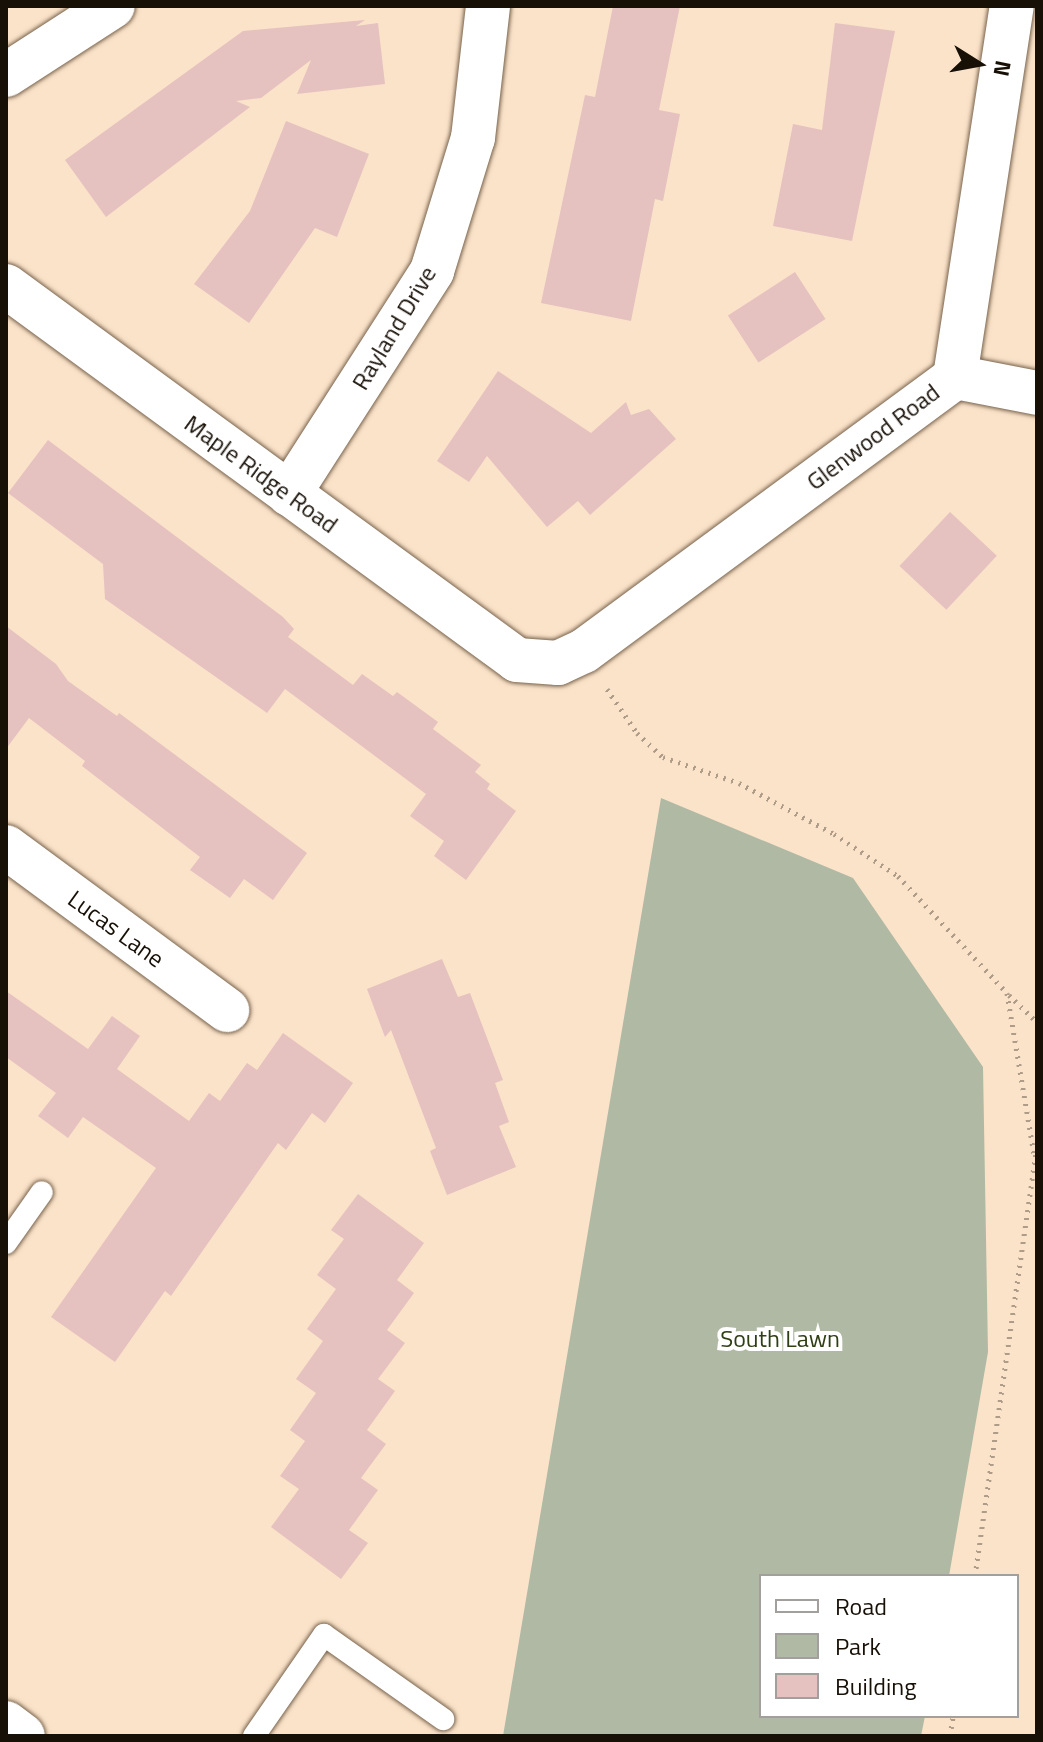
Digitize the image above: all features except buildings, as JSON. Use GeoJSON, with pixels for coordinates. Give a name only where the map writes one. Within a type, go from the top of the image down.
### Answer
{"type":"FeatureCollection","features":[{"type":"Feature","properties":{"kind":"street"},"geometry":{"type":"LineString","coordinates":[[6,75],[113,6]]}},
{"type":"Feature","properties":{"kind":"street","name":"Rayland Drive"},"geometry":{"type":"LineString","coordinates":[[289,494],[432,271],[473,138],[488,6]]}},
{"type":"Feature","properties":{"kind":"street","name":"Glenwood Road"},"geometry":{"type":"LineString","coordinates":[[517,660],[558,663],[584,651],[955,377],[1012,6]]}},
{"type":"Feature","properties":{"kind":"street","name":"Maple Ridge Road"},"geometry":{"type":"LineString","coordinates":[[6,286],[517,660]]}},
{"type":"Feature","properties":{"kind":"street"},"geometry":{"type":"LineString","coordinates":[[955,377],[1037,393]]}},
{"type":"Feature","properties":{"kind":"street","name":"Lucas Lane"},"geometry":{"type":"LineString","coordinates":[[6,847],[227,1010]]}},
{"type":"Feature","properties":{"kind":"street"},"geometry":{"type":"LineString","coordinates":[[6,1723],[23,1736]]}},
{"type":"Feature","properties":{"kind":"lane"},"geometry":{"type":"LineString","coordinates":[[6,1243],[42,1192]]}},
{"type":"Feature","properties":{"kind":"lane"},"geometry":{"type":"LineString","coordinates":[[254,1736],[324,1635],[443,1719]]}},
{"type":"Feature","properties":{"kind":"path"},"geometry":{"type":"LineString","coordinates":[[584,651],[637,733],[663,757],[739,783],[834,834],[898,876],[1037,1022]]}},
{"type":"Feature","properties":{"kind":"path"},"geometry":{"type":"LineString","coordinates":[[975,1574],[1010,1359],[1036,1153],[1007,993]]}},
{"type":"Feature","properties":{"kind":"green space","name":"South Lawn"},"geometry":{"type":"Polygon","coordinates":[[[661,798],[853,878],[983,1067],[988,1352],[949,1574],[759,1574],[759,1718],[925,1718],[921,1736],[503,1736],[661,798]]]}}]}
